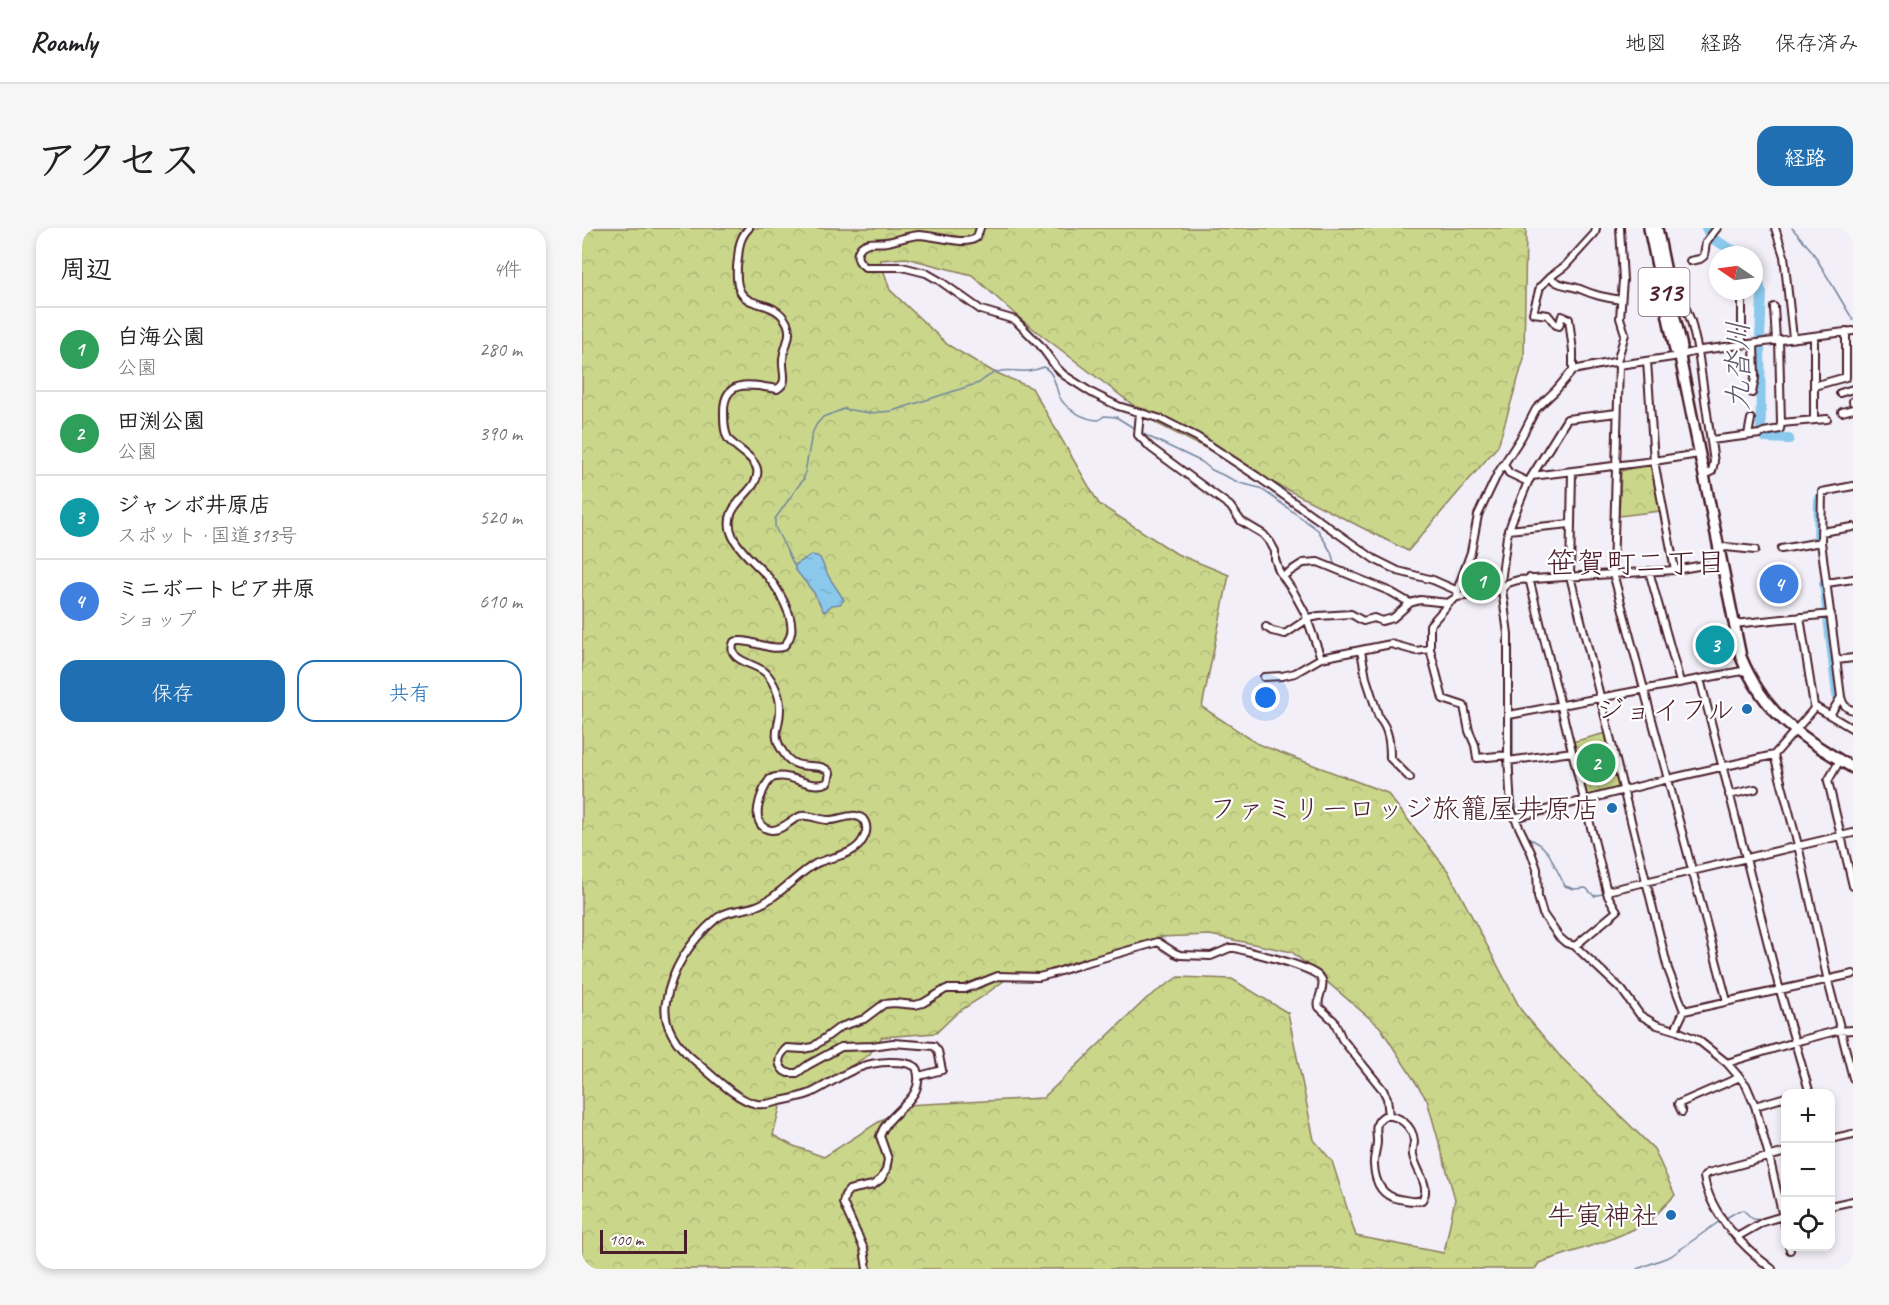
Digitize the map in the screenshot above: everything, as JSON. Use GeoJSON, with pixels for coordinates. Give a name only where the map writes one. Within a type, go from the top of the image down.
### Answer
{"type":"FeatureCollection","features":[{"type":"Feature","properties":{"kind":"highway","name":"313"},"geometry":{"type":"LineString","coordinates":[[1649,228],[1675,350],[1680,356]]}},
{"type":"Feature","properties":{"kind":"highway","name":"313"},"geometry":{"type":"LineString","coordinates":[[1657,228],[1682,347],[1680,356],[1699,454],[1741,657],[1769,706],[1783,722],[1814,745],[1853,768]]}},
{"type":"Feature","properties":{"kind":"street"},"geometry":{"type":"LineString","coordinates":[[749,228],[740,241],[737,287],[749,302],[771,308],[780,314],[786,321],[789,335],[783,355],[784,381],[782,386],[777,388],[742,384],[726,397],[724,403],[724,421],[728,438],[752,460],[757,471],[757,478],[735,506],[729,522],[734,540],[778,590],[792,625],[792,634],[783,647],[770,648],[740,640],[735,642],[732,653],[766,673],[775,688],[780,709],[776,730],[777,739],[789,761],[797,766],[823,767],[830,772],[828,782],[819,785],[780,776],[770,779],[760,802],[758,818],[763,826],[771,830],[780,828],[804,815],[831,820],[854,815],[863,819],[867,828],[863,840],[855,849],[817,863],[766,902],[756,907],[726,913],[704,930],[680,960],[674,973],[666,1004],[666,1018],[670,1032],[680,1047],[741,1097],[756,1104],[773,1103],[810,1093],[847,1071],[872,1063],[895,1062],[916,1067],[919,1076],[915,1092],[909,1102],[882,1129],[880,1136],[888,1159],[886,1170],[873,1185],[849,1190],[843,1203],[864,1249],[867,1269]]}},
{"type":"Feature","properties":{"kind":"street"},"geometry":{"type":"LineString","coordinates":[[980,228],[977,237],[969,242],[920,235],[908,236],[884,243],[872,242],[859,249],[857,255],[865,267],[902,267],[926,273],[981,310],[1015,320],[1040,345],[1064,375],[1106,400],[1161,419],[1197,436],[1374,560],[1398,571],[1433,580],[1458,594],[1494,592],[1502,589],[1508,583],[1529,578],[1675,570],[1721,562]]}},
{"type":"Feature","properties":{"kind":"street"},"geometry":{"type":"LineString","coordinates":[[1572,752],[1508,758],[1477,758],[1465,709],[1461,704],[1443,699],[1430,649],[1429,627],[1458,594],[1471,552],[1478,515],[1492,485],[1539,405],[1573,370],[1569,319],[1562,316],[1559,326],[1548,315],[1533,313],[1540,287],[1565,266],[1595,233],[1596,228]]}},
{"type":"Feature","properties":{"kind":"street"},"geometry":{"type":"LineString","coordinates":[[1620,228],[1623,280],[1620,322],[1624,334],[1618,364],[1613,573],[1727,1001]]}},
{"type":"Feature","properties":{"kind":"street"},"geometry":{"type":"LineString","coordinates":[[1690,261],[1704,256],[1710,236],[1717,228]]}},
{"type":"Feature","properties":{"kind":"street"},"geometry":{"type":"LineString","coordinates":[[1775,228],[1784,256],[1793,338]]}},
{"type":"Feature","properties":{"kind":"street"},"geometry":{"type":"LineString","coordinates":[[1550,277],[1553,281],[1596,296],[1621,300]]}},
{"type":"Feature","properties":{"kind":"street"},"geometry":{"type":"LineString","coordinates":[[1668,283],[1677,286],[1691,321],[1698,351],[1714,464],[1712,471],[1704,475]]}},
{"type":"Feature","properties":{"kind":"street"},"geometry":{"type":"LineString","coordinates":[[1742,300],[1742,345]]}},
{"type":"Feature","properties":{"kind":"street"},"geometry":{"type":"LineString","coordinates":[[1711,440],[1743,437],[1780,429],[1774,307]]}},
{"type":"Feature","properties":{"kind":"street"},"geometry":{"type":"LineString","coordinates":[[1573,370],[1849,331],[1846,377],[1814,386]]}},
{"type":"Feature","properties":{"kind":"street"},"geometry":{"type":"LineString","coordinates":[[1814,336],[1814,420]]}},
{"type":"Feature","properties":{"kind":"street"},"geometry":{"type":"LineString","coordinates":[[1752,393],[1758,343]]}},
{"type":"Feature","properties":{"kind":"street"},"geometry":{"type":"LineString","coordinates":[[1647,361],[1654,461],[1675,570]]}},
{"type":"Feature","properties":{"kind":"street"},"geometry":{"type":"LineString","coordinates":[[1840,393],[1853,389]]}},
{"type":"Feature","properties":{"kind":"street"},"geometry":{"type":"LineString","coordinates":[[1842,412],[1853,409]]}},
{"type":"Feature","properties":{"kind":"street"},"geometry":{"type":"LineString","coordinates":[[1140,413],[1138,435],[1151,448],[1230,506],[1241,521],[1263,534],[1275,551],[1275,558],[1284,581],[1297,598],[1305,614],[1322,658]]}},
{"type":"Feature","properties":{"kind":"street"},"geometry":{"type":"LineString","coordinates":[[1617,413],[1566,419],[1530,479],[1508,530],[1502,589],[1508,634],[1510,803],[1514,818],[1531,852],[1536,868],[1538,897],[1543,914],[1559,937],[1575,946],[1623,990],[1640,1016],[1657,1025],[1698,1040],[1727,1063],[1749,1090],[1781,1204]]}},
{"type":"Feature","properties":{"kind":"street"},"geometry":{"type":"LineString","coordinates":[[1748,435],[1752,419]]}},
{"type":"Feature","properties":{"kind":"street"},"geometry":{"type":"LineString","coordinates":[[1780,423],[1827,419]]}},
{"type":"Feature","properties":{"kind":"street"},"geometry":{"type":"LineString","coordinates":[[1504,465],[1509,473],[1530,479],[1699,454]]}},
{"type":"Feature","properties":{"kind":"street"},"geometry":{"type":"LineString","coordinates":[[1572,472],[1569,576],[1668,969],[1684,1011],[1675,1030]]}},
{"type":"Feature","properties":{"kind":"street"},"geometry":{"type":"LineString","coordinates":[[1853,486],[1822,492],[1821,532],[1828,614],[1841,697],[1847,708],[1853,710]]}},
{"type":"Feature","properties":{"kind":"street"},"geometry":{"type":"LineString","coordinates":[[1508,530],[1570,524]]}},
{"type":"Feature","properties":{"kind":"street"},"geometry":{"type":"LineString","coordinates":[[1821,532],[1853,527]]}},
{"type":"Feature","properties":{"kind":"street"},"geometry":{"type":"LineString","coordinates":[[1781,549],[1821,542]]}},
{"type":"Feature","properties":{"kind":"street"},"geometry":{"type":"LineString","coordinates":[[1718,549],[1726,547],[1755,550]]}},
{"type":"Feature","properties":{"kind":"street"},"geometry":{"type":"LineString","coordinates":[[1283,576],[1303,563],[1318,562],[1391,592],[1410,603]]}},
{"type":"Feature","properties":{"kind":"street"},"geometry":{"type":"LineString","coordinates":[[1650,571],[1680,682]]}},
{"type":"Feature","properties":{"kind":"street"},"geometry":{"type":"LineString","coordinates":[[1529,578],[1608,896],[1617,911],[1575,946]]}},
{"type":"Feature","properties":{"kind":"street"},"geometry":{"type":"LineString","coordinates":[[1827,583],[1853,579]]}},
{"type":"Feature","properties":{"kind":"street"},"geometry":{"type":"LineString","coordinates":[[1266,627],[1285,634],[1306,620],[1319,616],[1351,614],[1363,621],[1374,618],[1382,621],[1398,615],[1410,603],[1420,600],[1448,603]]}},
{"type":"Feature","properties":{"kind":"street"},"geometry":{"type":"LineString","coordinates":[[1734,624],[1828,614]]}},
{"type":"Feature","properties":{"kind":"street"},"geometry":{"type":"LineString","coordinates":[[1514,818],[1774,755],[1814,706],[1800,618]]}},
{"type":"Feature","properties":{"kind":"street"},"geometry":{"type":"LineString","coordinates":[[1264,677],[1295,673],[1322,658],[1391,644],[1416,651],[1430,649]]}},
{"type":"Feature","properties":{"kind":"street"},"geometry":{"type":"LineString","coordinates":[[1361,651],[1366,678],[1389,740],[1389,758],[1410,778]]}},
{"type":"Feature","properties":{"kind":"street"},"geometry":{"type":"LineString","coordinates":[[1837,660],[1853,658]]}},
{"type":"Feature","properties":{"kind":"street"},"geometry":{"type":"LineString","coordinates":[[1509,715],[1680,682],[1748,672]]}},
{"type":"Feature","properties":{"kind":"street"},"geometry":{"type":"LineString","coordinates":[[1700,679],[1745,858],[1809,1089]]}},
{"type":"Feature","properties":{"kind":"street"},"geometry":{"type":"LineString","coordinates":[[1830,715],[1841,697]]}},
{"type":"Feature","properties":{"kind":"street"},"geometry":{"type":"LineString","coordinates":[[1814,706],[1853,729]]}},
{"type":"Feature","properties":{"kind":"street"},"geometry":{"type":"LineString","coordinates":[[1774,755],[1853,1078]]}},
{"type":"Feature","properties":{"kind":"street"},"geometry":{"type":"LineString","coordinates":[[1840,760],[1828,781],[1853,886]]}},
{"type":"Feature","properties":{"kind":"street"},"geometry":{"type":"LineString","coordinates":[[1730,795],[1755,789]]}},
{"type":"Feature","properties":{"kind":"street"},"geometry":{"type":"LineString","coordinates":[[1608,891],[1853,832]]}},
{"type":"Feature","properties":{"kind":"street"},"geometry":{"type":"LineString","coordinates":[[919,1076],[942,1070],[938,1051],[934,1046],[893,1043],[841,1047],[792,1074],[784,1071],[779,1060],[780,1055],[787,1048],[813,1047],[840,1027],[864,1019],[884,1004],[915,1005],[923,1003],[946,989],[965,989],[998,976],[1039,977],[1158,942],[1180,955],[1211,956],[1235,948],[1300,966],[1319,976],[1322,982],[1319,1007],[1335,1021],[1342,1040],[1383,1090],[1387,1098],[1389,1116]]}},
{"type":"Feature","properties":{"kind":"street"},"geometry":{"type":"LineString","coordinates":[[1684,1011],[1853,974]]}},
{"type":"Feature","properties":{"kind":"street"},"geometry":{"type":"LineString","coordinates":[[1727,1063],[1836,1031],[1853,1030]]}},
{"type":"Feature","properties":{"kind":"street"},"geometry":{"type":"LineString","coordinates":[[1682,1112],[1678,1104],[1740,1077]]}},
{"type":"Feature","properties":{"kind":"street"},"geometry":{"type":"LineString","coordinates":[[1755,1106],[1781,1099]]}},
{"type":"Feature","properties":{"kind":"street"},"geometry":{"type":"LineString","coordinates":[[1389,1116],[1405,1122],[1412,1133],[1413,1155],[1425,1194],[1425,1198],[1419,1202],[1390,1197],[1379,1185],[1374,1165],[1376,1128],[1379,1119],[1389,1116]]}},
{"type":"Feature","properties":{"kind":"street"},"geometry":{"type":"LineString","coordinates":[[1835,1138],[1853,1134]]}},
{"type":"Feature","properties":{"kind":"street"},"geometry":{"type":"LineString","coordinates":[[1772,1269],[1737,1237],[1721,1217],[1708,1195],[1704,1177],[1708,1173],[1781,1153]]}},
{"type":"Feature","properties":{"kind":"street"},"geometry":{"type":"LineString","coordinates":[[1835,1205],[1853,1202]]}},
{"type":"Feature","properties":{"kind":"street"},"geometry":{"type":"LineString","coordinates":[[1737,1237],[1762,1222],[1781,1217]]}},
{"type":"Feature","properties":{"kind":"green space"},"geometry":{"type":"Polygon","coordinates":[[[582,228],[1526,228],[1524,359],[1498,446],[1408,551],[1158,424],[1018,317],[972,275],[906,258],[880,260],[890,290],[948,345],[992,371],[1032,388],[1099,504],[1177,554],[1229,575],[1202,707],[1258,744],[1387,793],[1448,871],[1521,1010],[1559,1055],[1654,1149],[1675,1195],[1648,1223],[1609,1240],[1539,1263],[1535,1269],[582,1269],[582,228]],[[1210,935],[1159,937],[1040,973],[1016,972],[958,1012],[936,1033],[882,1037],[869,1055],[819,1086],[781,1103],[773,1135],[791,1145],[824,1157],[905,1105],[1043,1098],[1147,998],[1178,977],[1232,979],[1288,1013],[1314,1140],[1332,1161],[1356,1236],[1444,1253],[1455,1199],[1427,1100],[1380,1027],[1292,952],[1210,935]]]}},
{"type":"Feature","properties":{"kind":"green space"},"geometry":{"type":"Polygon","coordinates":[[[1647,464],[1651,467],[1660,511],[1619,516],[1621,471],[1647,464]]]}},
{"type":"Feature","properties":{"kind":"green space"},"geometry":{"type":"Polygon","coordinates":[[[1467,572],[1499,576],[1499,585],[1486,591],[1460,591],[1467,572]]]}},
{"type":"Feature","properties":{"kind":"green space"},"geometry":{"type":"Polygon","coordinates":[[[1606,733],[1619,784],[1618,788],[1588,795],[1585,794],[1572,742],[1606,733]]]}},
{"type":"Feature","properties":{"kind":"water"},"geometry":{"type":"Polygon","coordinates":[[[811,555],[820,558],[844,600],[840,604],[832,605],[824,612],[814,593],[795,569],[795,565],[811,555]]]}},
{"type":"Feature","properties":{"kind":"waterway","name":"九沓川"},"geometry":{"type":"LineString","coordinates":[[1706,228],[1711,238],[1726,246]]}},
{"type":"Feature","properties":{"kind":"waterway"},"geometry":{"type":"LineString","coordinates":[[1792,228],[1812,251],[1853,320]]}},
{"type":"Feature","properties":{"kind":"waterway","name":"九沓川"},"geometry":{"type":"LineString","coordinates":[[1762,300],[1761,430],[1766,438],[1789,439]]}},
{"type":"Feature","properties":{"kind":"waterway"},"geometry":{"type":"LineString","coordinates":[[795,567],[775,527],[775,519],[804,478],[812,434],[823,417],[844,409],[870,413],[892,411],[979,383],[997,372],[1026,371],[1044,367],[1053,376],[1062,401],[1071,409],[1094,420],[1099,420],[1104,416],[1116,417],[1137,430]]}},
{"type":"Feature","properties":{"kind":"waterway"},"geometry":{"type":"LineString","coordinates":[[1141,433],[1240,483],[1260,488],[1318,530],[1331,552],[1335,566]]}},
{"type":"Feature","properties":{"kind":"waterway","name":"九沓川"},"geometry":{"type":"LineString","coordinates":[[1818,541],[1819,498]]}},
{"type":"Feature","properties":{"kind":"waterway","name":"九沓川"},"geometry":{"type":"LineString","coordinates":[[1824,584],[1837,695]]}},
{"type":"Feature","properties":{"kind":"waterway"},"geometry":{"type":"LineString","coordinates":[[1404,596],[1417,598]]}},
{"type":"Feature","properties":{"kind":"waterway"},"geometry":{"type":"LineString","coordinates":[[1508,599],[1511,632],[1512,712]]}},
{"type":"Feature","properties":{"kind":"waterway"},"geometry":{"type":"LineString","coordinates":[[1513,720],[1513,758]]}},
{"type":"Feature","properties":{"kind":"waterway"},"geometry":{"type":"LineString","coordinates":[[1513,764],[1513,789],[1517,812]]}},
{"type":"Feature","properties":{"kind":"waterway"},"geometry":{"type":"LineString","coordinates":[[1520,822],[1529,838],[1541,845],[1549,854],[1565,886],[1574,889],[1586,888],[1594,896],[1605,893]]}},
{"type":"Feature","properties":{"kind":"waterway"},"geometry":{"type":"LineString","coordinates":[[1726,1218],[1743,1210],[1753,1219],[1760,1220]]}},
{"type":"Feature","properties":{"kind":"waterway"},"geometry":{"type":"LineString","coordinates":[[1637,1269],[1671,1256],[1720,1221]]}},
{"type":"Feature","properties":{"kind":"place","name":"白海公園"},"geometry":{"type":"Point","coordinates":[1481,581]}},
{"type":"Feature","properties":{"kind":"place","name":"ミニボートピア井原"},"geometry":{"type":"Point","coordinates":[1779,584]}},
{"type":"Feature","properties":{"kind":"place","name":"ジャンボ井原店"},"geometry":{"type":"Point","coordinates":[1715,645]}},
{"type":"Feature","properties":{"kind":"place","name":"ジョイフル"},"geometry":{"type":"Point","coordinates":[1747,709]}},
{"type":"Feature","properties":{"kind":"place","name":"田渕公園"},"geometry":{"type":"Point","coordinates":[1596,763]}},
{"type":"Feature","properties":{"kind":"place","name":"ファミリーロッジ旅籠屋井原店"},"geometry":{"type":"Point","coordinates":[1612,808]}},
{"type":"Feature","properties":{"kind":"place","name":"牛寅神社"},"geometry":{"type":"Point","coordinates":[1671,1215]}},
{"type":"Feature","properties":{"kind":"district","name":"笹賀町二丁目"},"geometry":{"type":"Point","coordinates":[1636,563]}}]}
